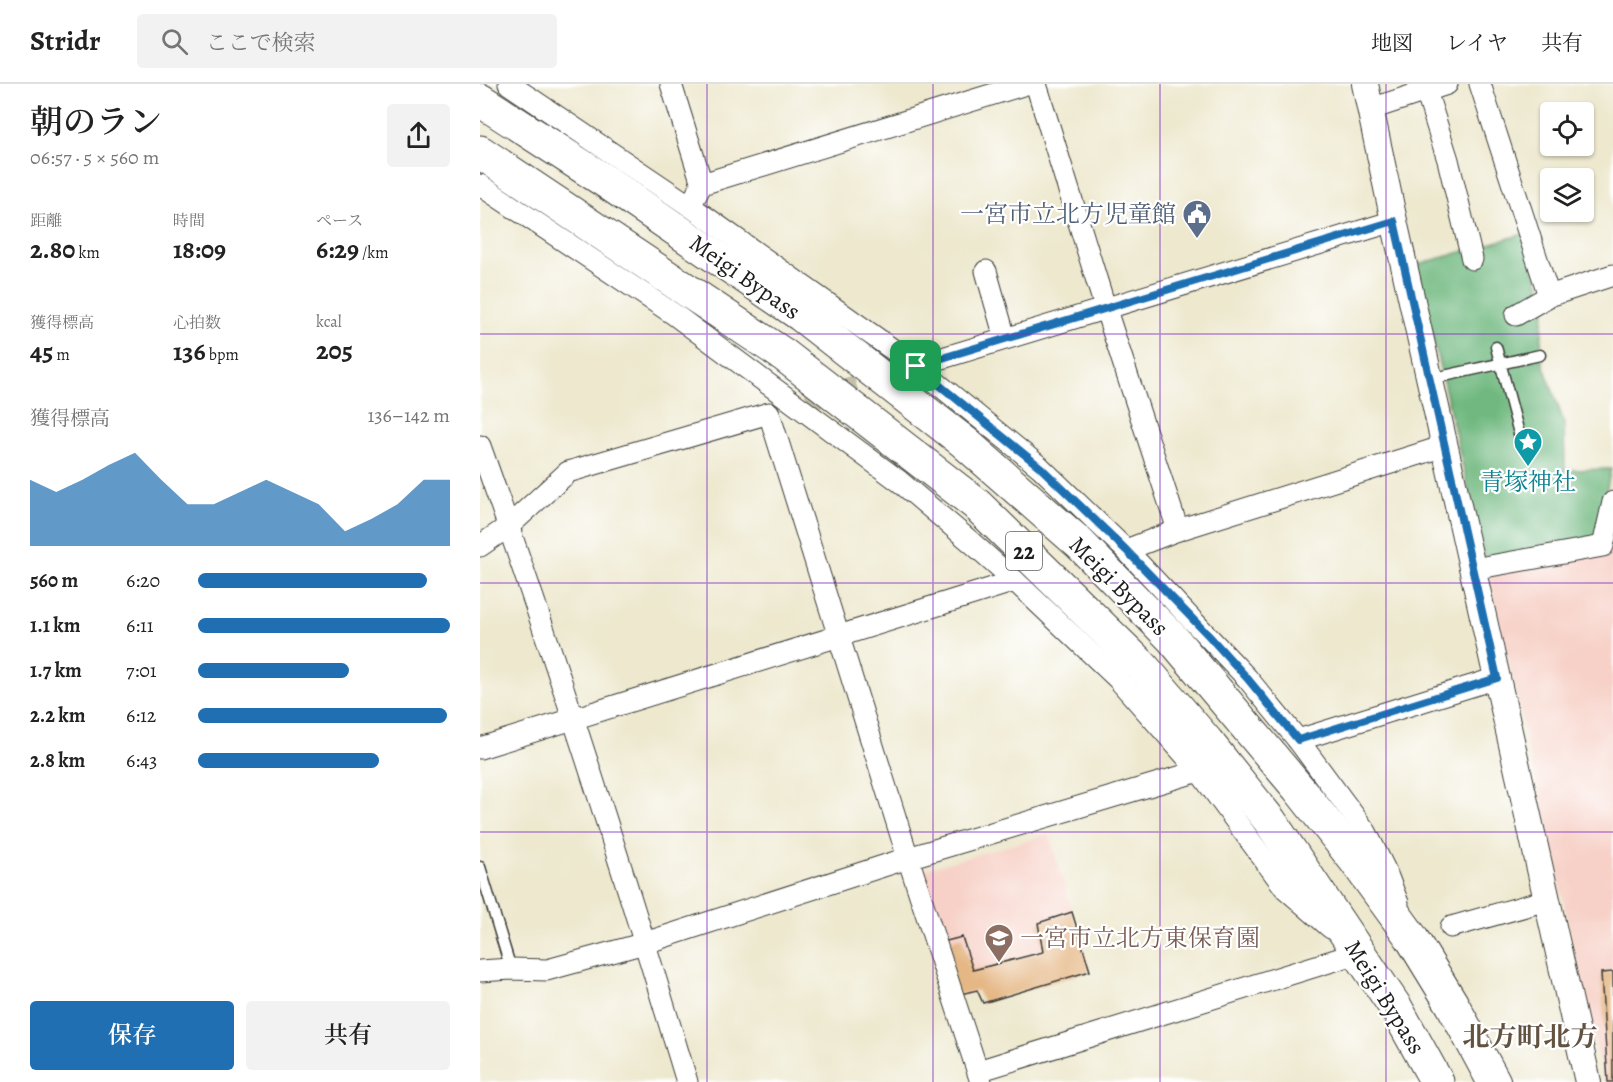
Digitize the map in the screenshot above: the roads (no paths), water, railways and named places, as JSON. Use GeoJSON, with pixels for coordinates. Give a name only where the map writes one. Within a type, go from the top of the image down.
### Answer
{"type":"FeatureCollection","features":[{"type":"Feature","properties":{"kind":"highway","name":"Meigi Bypass"},"geometry":{"type":"LineString","coordinates":[[480,100],[608,183],[801,315],[964,442],[1079,543],[1172,639],[1299,789],[1355,860],[1410,937],[1452,1004],[1494,1082]]}},
{"type":"Feature","properties":{"kind":"highway","name":"Meigi Bypass"},"geometry":{"type":"LineString","coordinates":[[480,152],[784,355],[976,504],[1142,666],[1207,742],[1270,821],[1396,1008],[1437,1082]]}},
{"type":"Feature","properties":{"kind":"street"},"geometry":{"type":"LineString","coordinates":[[509,84],[690,206],[911,367],[1040,467],[1126,550],[1217,645],[1298,740],[1366,832],[1386,872],[1410,937]]}},
{"type":"Feature","properties":{"kind":"street"},"geometry":{"type":"LineString","coordinates":[[670,84],[702,184]]}},
{"type":"Feature","properties":{"kind":"street"},"geometry":{"type":"LineString","coordinates":[[690,206],[702,184],[1026,84]]}},
{"type":"Feature","properties":{"kind":"street"},"geometry":{"type":"LineString","coordinates":[[1036,84],[1178,530]]}},
{"type":"Feature","properties":{"kind":"street"},"geometry":{"type":"LineString","coordinates":[[1365,84],[1588,1082]]}},
{"type":"Feature","properties":{"kind":"street"},"geometry":{"type":"LineString","coordinates":[[1371,109],[1446,84]]}},
{"type":"Feature","properties":{"kind":"street"},"geometry":{"type":"LineString","coordinates":[[1480,84],[1549,296]]}},
{"type":"Feature","properties":{"kind":"street"},"geometry":{"type":"LineString","coordinates":[[1426,91],[1448,160],[1472,259]]}},
{"type":"Feature","properties":{"kind":"street"},"geometry":{"type":"LineString","coordinates":[[480,185],[675,315],[801,403],[899,481],[1015,580],[1118,679],[1199,771],[1285,888],[1358,953]]}},
{"type":"Feature","properties":{"kind":"street"},"geometry":{"type":"LineString","coordinates":[[911,367],[1394,221]]}},
{"type":"Feature","properties":{"kind":"street"},"geometry":{"type":"LineString","coordinates":[[986,271],[1005,338]]}},
{"type":"Feature","properties":{"kind":"street"},"geometry":{"type":"LineString","coordinates":[[1516,315],[1549,296],[1613,276]]}},
{"type":"Feature","properties":{"kind":"street"},"geometry":{"type":"LineString","coordinates":[[480,546],[509,526],[568,472],[801,403]]}},
{"type":"Feature","properties":{"kind":"street"},"geometry":{"type":"LineString","coordinates":[[769,413],[908,858],[980,1077],[1358,953]]}},
{"type":"Feature","properties":{"kind":"street"},"geometry":{"type":"LineString","coordinates":[[480,446],[573,720],[687,1082]]}},
{"type":"Feature","properties":{"kind":"street"},"geometry":{"type":"LineString","coordinates":[[1126,550],[1178,530],[1445,446]]}},
{"type":"Feature","properties":{"kind":"street"},"geometry":{"type":"LineString","coordinates":[[1473,569],[1603,546],[1613,502]]}},
{"type":"Feature","properties":{"kind":"street"},"geometry":{"type":"LineString","coordinates":[[480,748],[1015,580]]}},
{"type":"Feature","properties":{"kind":"street"},"geometry":{"type":"LineString","coordinates":[[1298,740],[1497,678]]}},
{"type":"Feature","properties":{"kind":"street"},"geometry":{"type":"LineString","coordinates":[[480,971],[547,970],[645,943],[908,858],[1199,771]]}},
{"type":"Feature","properties":{"kind":"street"},"geometry":{"type":"LineString","coordinates":[[1451,927],[1547,900]]}},
{"type":"Feature","properties":{"kind":"lane"},"geometry":{"type":"LineString","coordinates":[[1496,347],[1521,441]]}},
{"type":"Feature","properties":{"kind":"lane"},"geometry":{"type":"LineString","coordinates":[[1430,379],[1540,355]]}},
{"type":"Feature","properties":{"kind":"lane"},"geometry":{"type":"LineString","coordinates":[[480,867],[512,969]]}},
{"type":"Feature","properties":{"kind":"tunnel"},"geometry":{"type":"LineString","coordinates":[[807,401],[889,375]]}},
{"type":"Feature","properties":{"kind":"place","name":"一宮市立北方児童館"},"geometry":{"type":"Point","coordinates":[1197,240]}},
{"type":"Feature","properties":{"kind":"place","name":"青塚神社"},"geometry":{"type":"Point","coordinates":[1528,468]}},
{"type":"Feature","properties":{"kind":"place","name":"一宮市立北方東保育園"},"geometry":{"type":"Point","coordinates":[999,964]}},
{"type":"Feature","properties":{"kind":"district","name":"北方町北方"},"geometry":{"type":"Point","coordinates":[1530,1037]}}]}
